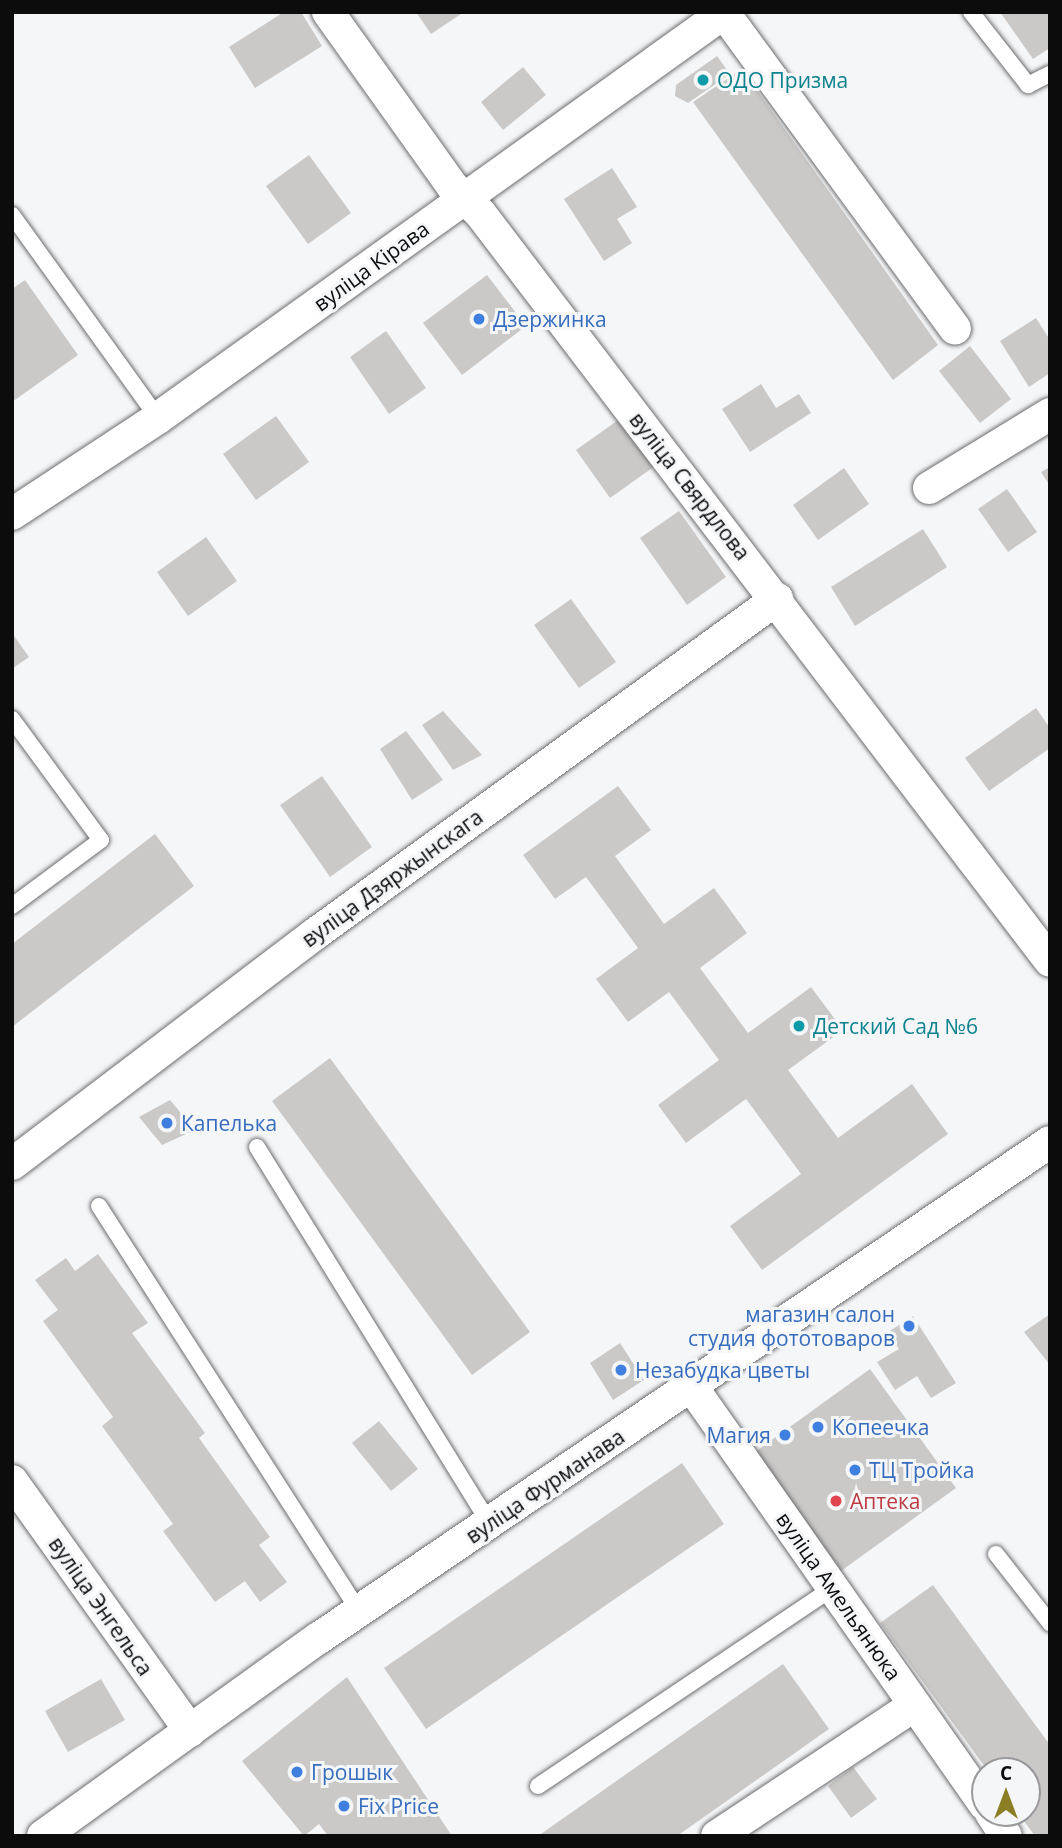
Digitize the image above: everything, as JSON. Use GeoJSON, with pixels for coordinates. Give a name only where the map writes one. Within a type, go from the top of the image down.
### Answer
{"type":"FeatureCollection","features":[{"type":"Feature","properties":{"kind":"street","name":"вуліца Свярдлова"},"geometry":{"type":"LineString","coordinates":[[328,12],[464,200],[489,224],[1050,961]]}},
{"type":"Feature","properties":{"kind":"street","name":"вуліца Кірава"},"geometry":{"type":"LineString","coordinates":[[12,513],[158,418],[725,13]]}},
{"type":"Feature","properties":{"kind":"street"},"geometry":{"type":"LineString","coordinates":[[725,13],[955,329]]}},
{"type":"Feature","properties":{"kind":"street"},"geometry":{"type":"LineString","coordinates":[[929,488],[1050,414]]}},
{"type":"Feature","properties":{"kind":"street","name":"вуліца Дзяржынскага"},"geometry":{"type":"LineString","coordinates":[[15,1156],[776,599]]}},
{"type":"Feature","properties":{"kind":"street","name":"вуліца Фурманава"},"geometry":{"type":"LineString","coordinates":[[43,1836],[359,1611],[1050,1142]]}},
{"type":"Feature","properties":{"kind":"street","name":"вуліца Амельянюка"},"geometry":{"type":"LineString","coordinates":[[692,1387],[971,1785]]}},
{"type":"Feature","properties":{"kind":"street","name":"вуліца Энгельса"},"geometry":{"type":"LineString","coordinates":[[12,1481],[190,1731]]}},
{"type":"Feature","properties":{"kind":"street"},"geometry":{"type":"LineString","coordinates":[[718,1836],[915,1705]]}},
{"type":"Feature","properties":{"kind":"lane"},"geometry":{"type":"LineString","coordinates":[[971,12],[1028,85],[1050,74]]}},
{"type":"Feature","properties":{"kind":"lane"},"geometry":{"type":"LineString","coordinates":[[12,215],[158,418]]}},
{"type":"Feature","properties":{"kind":"lane"},"geometry":{"type":"LineString","coordinates":[[12,719],[102,840],[12,906]]}},
{"type":"Feature","properties":{"kind":"lane"},"geometry":{"type":"LineString","coordinates":[[257,1147],[489,1524]]}},
{"type":"Feature","properties":{"kind":"lane"},"geometry":{"type":"LineString","coordinates":[[99,1206],[359,1611]]}},
{"type":"Feature","properties":{"kind":"lane"},"geometry":{"type":"LineString","coordinates":[[996,1554],[1050,1623]]}},
{"type":"Feature","properties":{"kind":"lane"},"geometry":{"type":"LineString","coordinates":[[538,1786],[833,1588]]}},
{"type":"Feature","properties":{"kind":"building"},"geometry":{"type":"Polygon","coordinates":[[[284,12],[301,12],[322,46],[255,88],[229,47],[284,12]]]}},
{"type":"Feature","properties":{"kind":"building"},"geometry":{"type":"Polygon","coordinates":[[[416,12],[464,12],[431,34],[416,12]]]}},
{"type":"Feature","properties":{"kind":"building"},"geometry":{"type":"Polygon","coordinates":[[[1000,12],[1050,12],[1050,48],[1033,59],[1000,12]]]}},
{"type":"Feature","properties":{"kind":"building","name":"ОДО Призма"},"geometry":{"type":"Polygon","coordinates":[[[717,56],[730,74],[688,103],[675,96],[676,85],[717,56]]]}},
{"type":"Feature","properties":{"kind":"building"},"geometry":{"type":"Polygon","coordinates":[[[523,67],[546,95],[503,130],[481,102],[523,67]]]}},
{"type":"Feature","properties":{"kind":"building"},"geometry":{"type":"Polygon","coordinates":[[[742,69],[938,345],[893,380],[693,102],[742,69]]]}},
{"type":"Feature","properties":{"kind":"building"},"geometry":{"type":"Polygon","coordinates":[[[309,155],[351,213],[308,244],[266,186],[309,155]]]}},
{"type":"Feature","properties":{"kind":"building"},"geometry":{"type":"Polygon","coordinates":[[[612,168],[637,207],[617,219],[632,243],[604,261],[564,199],[612,168]]]}},
{"type":"Feature","properties":{"kind":"building"},"geometry":{"type":"Polygon","coordinates":[[[487,275],[526,326],[462,375],[423,323],[487,275]]]}},
{"type":"Feature","properties":{"kind":"building"},"geometry":{"type":"Polygon","coordinates":[[[25,280],[78,355],[12,402],[12,289],[25,280]]]}},
{"type":"Feature","properties":{"kind":"building"},"geometry":{"type":"Polygon","coordinates":[[[1036,318],[1050,340],[1050,373],[1029,387],[1000,341],[1036,318]]]}},
{"type":"Feature","properties":{"kind":"building"},"geometry":{"type":"Polygon","coordinates":[[[386,331],[426,388],[389,414],[350,357],[386,331]]]}},
{"type":"Feature","properties":{"kind":"building"},"geometry":{"type":"Polygon","coordinates":[[[970,346],[1011,399],[980,423],[939,371],[970,346]]]}},
{"type":"Feature","properties":{"kind":"building"},"geometry":{"type":"Polygon","coordinates":[[[761,384],[776,408],[799,394],[811,413],[750,452],[722,409],[761,384]]]}},
{"type":"Feature","properties":{"kind":"building"},"geometry":{"type":"Polygon","coordinates":[[[276,416],[309,462],[256,500],[223,454],[276,416]]]}},
{"type":"Feature","properties":{"kind":"building"},"geometry":{"type":"Polygon","coordinates":[[[621,418],[655,466],[610,498],[576,450],[621,418]]]}},
{"type":"Feature","properties":{"kind":"building"},"geometry":{"type":"Polygon","coordinates":[[[1050,467],[1050,486],[1041,472],[1050,467]]]}},
{"type":"Feature","properties":{"kind":"building"},"geometry":{"type":"Polygon","coordinates":[[[844,468],[869,504],[818,540],[793,505],[844,468]]]}},
{"type":"Feature","properties":{"kind":"building"},"geometry":{"type":"Polygon","coordinates":[[[1007,489],[1037,532],[1008,552],[978,509],[1007,489]]]}},
{"type":"Feature","properties":{"kind":"building"},"geometry":{"type":"Polygon","coordinates":[[[679,511],[726,577],[687,605],[640,538],[679,511]]]}},
{"type":"Feature","properties":{"kind":"building"},"geometry":{"type":"Polygon","coordinates":[[[923,529],[947,567],[855,626],[831,587],[923,529]]]}},
{"type":"Feature","properties":{"kind":"building"},"geometry":{"type":"Polygon","coordinates":[[[206,537],[237,581],[188,616],[157,572],[206,537]]]}},
{"type":"Feature","properties":{"kind":"building"},"geometry":{"type":"Polygon","coordinates":[[[571,599],[616,662],[579,688],[534,625],[571,599]]]}},
{"type":"Feature","properties":{"kind":"building"},"geometry":{"type":"Polygon","coordinates":[[[12,633],[29,657],[12,669],[12,633]]]}},
{"type":"Feature","properties":{"kind":"building"},"geometry":{"type":"Polygon","coordinates":[[[1036,708],[1050,728],[1050,748],[989,791],[965,758],[1036,708]]]}},
{"type":"Feature","properties":{"kind":"building"},"geometry":{"type":"Polygon","coordinates":[[[443,711],[482,755],[453,770],[422,725],[443,711]]]}},
{"type":"Feature","properties":{"kind":"building"},"geometry":{"type":"Polygon","coordinates":[[[406,731],[443,780],[412,800],[380,749],[406,731]]]}},
{"type":"Feature","properties":{"kind":"building"},"geometry":{"type":"Polygon","coordinates":[[[322,776],[372,847],[330,877],[280,805],[322,776]]]}},
{"type":"Feature","properties":{"kind":"building","name":"Детский Сад №6"},"geometry":{"type":"Polygon","coordinates":[[[618,786],[651,830],[615,856],[664,924],[714,888],[747,933],[700,968],[748,1033],[811,987],[843,1030],[788,1070],[838,1138],[912,1084],[948,1134],[762,1270],[730,1226],[801,1174],[746,1099],[686,1143],[658,1105],[719,1060],[669,992],[628,1022],[596,979],[638,948],[586,877],[555,899],[523,855],[618,786]]]}},
{"type":"Feature","properties":{"kind":"building"},"geometry":{"type":"Polygon","coordinates":[[[155,834],[194,886],[12,1027],[12,944],[155,834]]]}},
{"type":"Feature","properties":{"kind":"building"},"geometry":{"type":"Polygon","coordinates":[[[330,1058],[530,1332],[472,1375],[272,1101],[330,1058]]]}},
{"type":"Feature","properties":{"kind":"building","name":"Капелька"},"geometry":{"type":"Polygon","coordinates":[[[170,1100],[195,1130],[162,1145],[139,1117],[170,1100]]]}},
{"type":"Feature","properties":{"kind":"building"},"geometry":{"type":"Polygon","coordinates":[[[98,1254],[148,1323],[132,1333],[205,1433],[199,1438],[270,1537],[259,1545],[287,1582],[260,1602],[245,1581],[215,1602],[163,1531],[173,1524],[102,1426],[113,1417],[43,1321],[58,1310],[35,1280],[66,1258],[75,1271],[98,1254]]]}},
{"type":"Feature","properties":{"kind":"building"},"geometry":{"type":"Polygon","coordinates":[[[1050,1314],[1050,1365],[1024,1332],[1050,1314]]]}},
{"type":"Feature","properties":{"kind":"building"},"geometry":{"type":"Polygon","coordinates":[[[913,1316],[956,1383],[931,1398],[917,1376],[895,1390],[877,1362],[899,1349],[888,1332],[913,1316]]]}},
{"type":"Feature","properties":{"kind":"building"},"geometry":{"type":"Polygon","coordinates":[[[620,1343],[644,1380],[613,1400],[590,1363],[620,1343]]]}},
{"type":"Feature","properties":{"kind":"building","name":"ТЦ Тройка"},"geometry":{"type":"Polygon","coordinates":[[[870,1369],[956,1488],[841,1571],[755,1452],[870,1369]]]}},
{"type":"Feature","properties":{"kind":"building"},"geometry":{"type":"Polygon","coordinates":[[[379,1421],[418,1469],[391,1491],[352,1443],[379,1421]]]}},
{"type":"Feature","properties":{"kind":"building"},"geometry":{"type":"Polygon","coordinates":[[[682,1463],[724,1524],[426,1729],[384,1668],[682,1463]]]}},
{"type":"Feature","properties":{"kind":"building"},"geometry":{"type":"Polygon","coordinates":[[[933,1585],[1050,1745],[1050,1836],[1035,1836],[1028,1827],[1041,1827],[1041,1757],[978,1757],[880,1623],[933,1585]]]}},
{"type":"Feature","properties":{"kind":"building"},"geometry":{"type":"Polygon","coordinates":[[[783,1664],[829,1729],[677,1836],[538,1836],[783,1664]]]}},
{"type":"Feature","properties":{"kind":"building"},"geometry":{"type":"Polygon","coordinates":[[[347,1677],[452,1836],[328,1836],[319,1824],[304,1836],[242,1761],[347,1677]]]}},
{"type":"Feature","properties":{"kind":"building"},"geometry":{"type":"Polygon","coordinates":[[[101,1679],[125,1720],[68,1752],[45,1711],[101,1679]]]}},
{"type":"Feature","properties":{"kind":"building"},"geometry":{"type":"Polygon","coordinates":[[[853,1767],[877,1799],[851,1818],[828,1786],[853,1767]]]}},
{"type":"Feature","properties":{"kind":"place","name":"ОДО Призма"},"geometry":{"type":"Point","coordinates":[703,80]}},
{"type":"Feature","properties":{"kind":"place","name":"Дзержинка"},"geometry":{"type":"Point","coordinates":[479,319]}},
{"type":"Feature","properties":{"kind":"place","name":"Детский Сад №6"},"geometry":{"type":"Point","coordinates":[799,1026]}},
{"type":"Feature","properties":{"kind":"place","name":"Капелька"},"geometry":{"type":"Point","coordinates":[167,1123]}},
{"type":"Feature","properties":{"kind":"place","name":"магазин салон студия фототоваров"},"geometry":{"type":"Point","coordinates":[909,1326]}},
{"type":"Feature","properties":{"kind":"place","name":"Незабудка цветы"},"geometry":{"type":"Point","coordinates":[621,1370]}},
{"type":"Feature","properties":{"kind":"place","name":"Копеечка"},"geometry":{"type":"Point","coordinates":[818,1427]}},
{"type":"Feature","properties":{"kind":"place","name":"Магия"},"geometry":{"type":"Point","coordinates":[785,1435]}},
{"type":"Feature","properties":{"kind":"place","name":"ТЦ Тройка"},"geometry":{"type":"Point","coordinates":[855,1470]}},
{"type":"Feature","properties":{"kind":"place","name":"Аптека"},"geometry":{"type":"Point","coordinates":[836,1501]}},
{"type":"Feature","properties":{"kind":"place","name":"Грошык"},"geometry":{"type":"Point","coordinates":[297,1772]}},
{"type":"Feature","properties":{"kind":"place","name":"Fix Price"},"geometry":{"type":"Point","coordinates":[344,1806]}}]}
